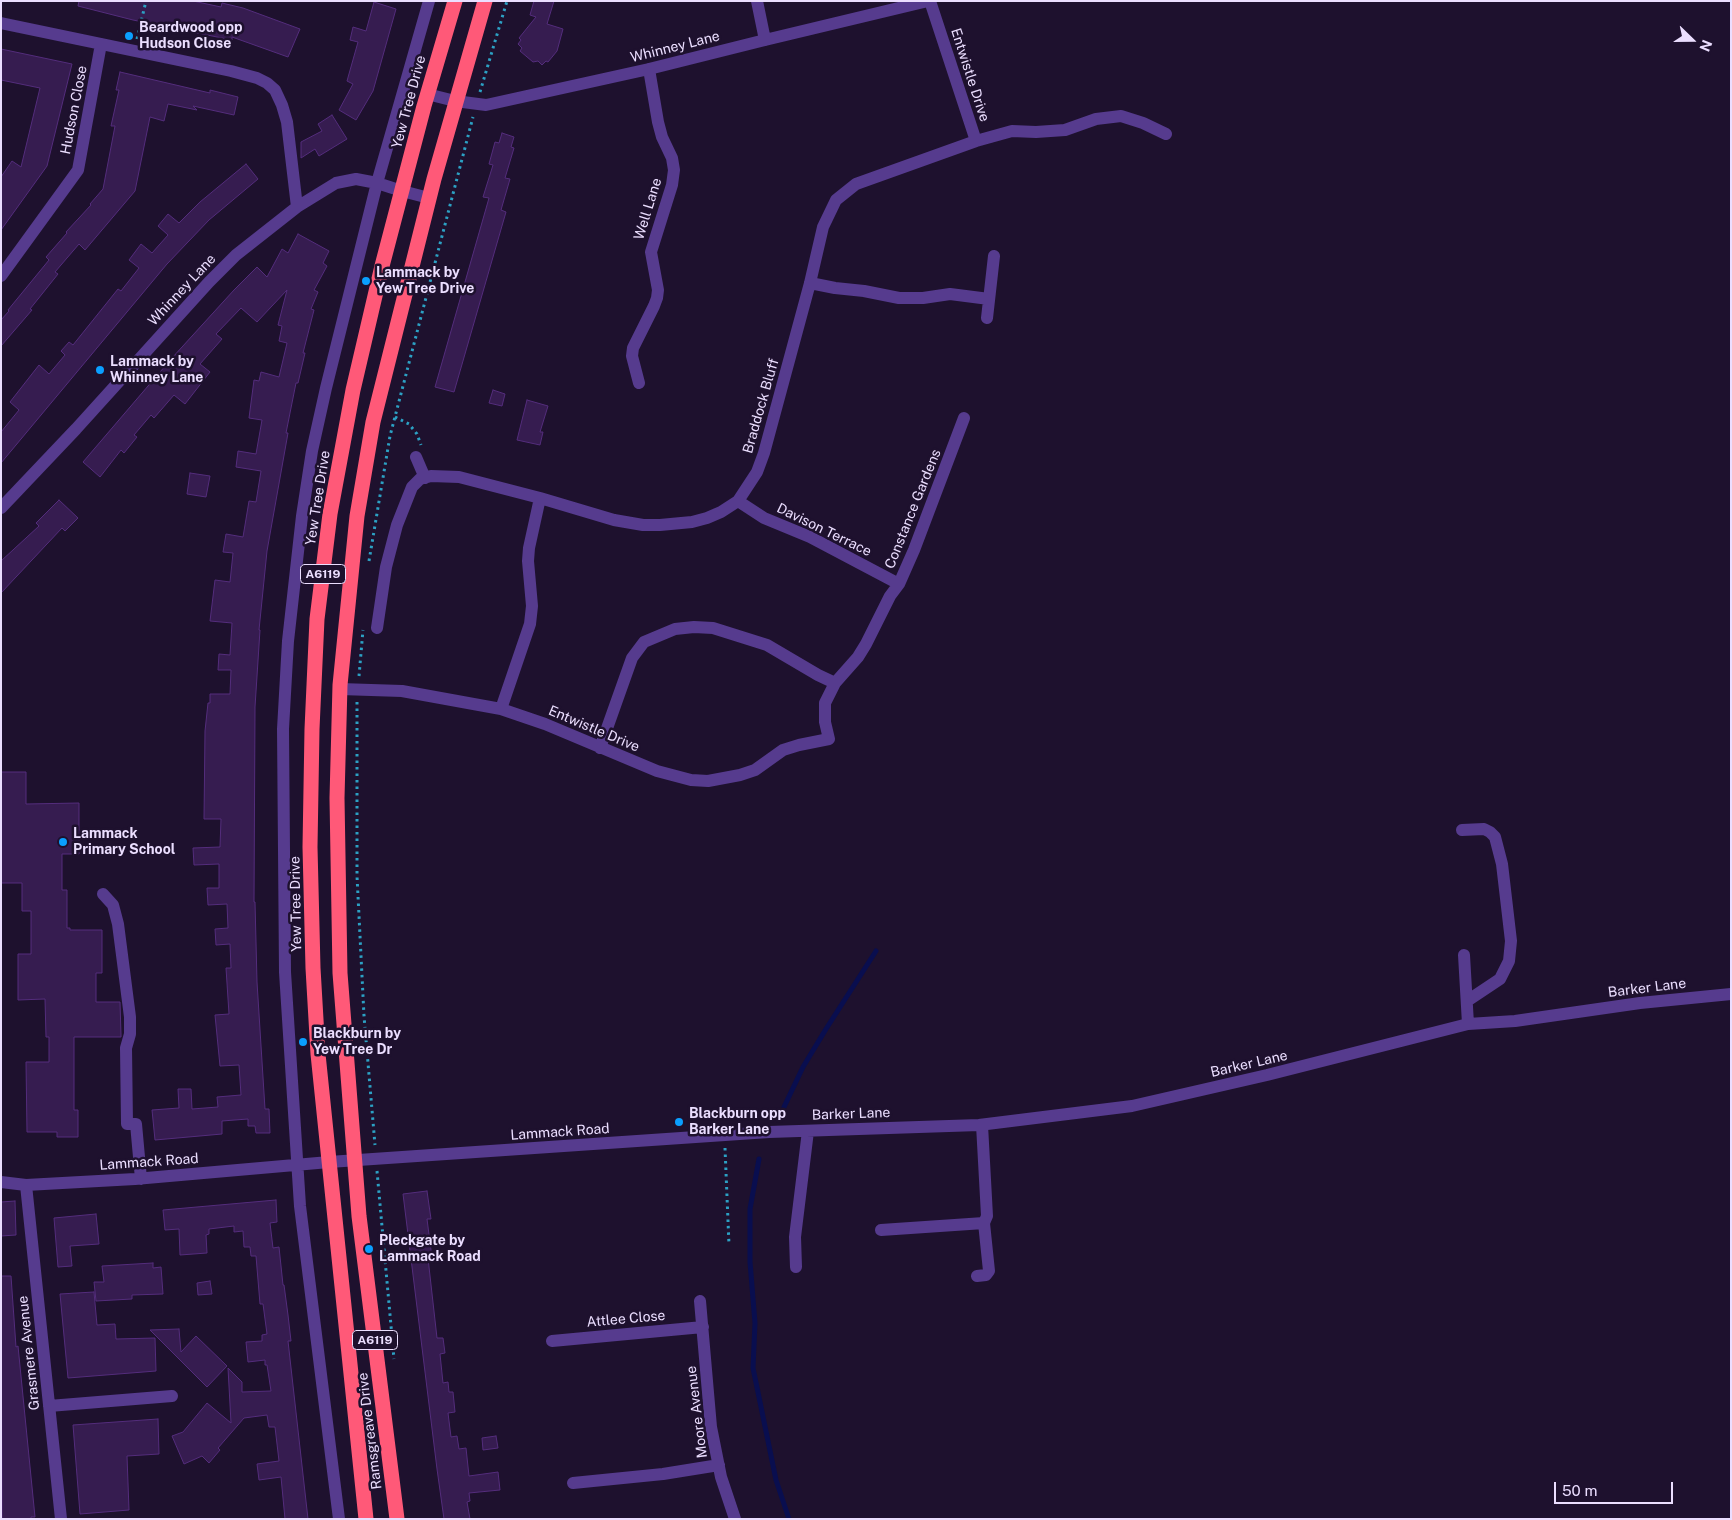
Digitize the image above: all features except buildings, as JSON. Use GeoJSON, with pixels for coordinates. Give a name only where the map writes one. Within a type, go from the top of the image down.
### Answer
{"type":"FeatureCollection","features":[{"type":"Feature","properties":{"kind":"highway","name":"Yew Tree Drive"},"geometry":{"type":"LineString","coordinates":[[329,1162],[318,1054],[310,847],[317,619],[330,514],[353,390],[427,94],[455,1]]}},
{"type":"Feature","properties":{"kind":"highway","name":"A6119"},"geometry":{"type":"LineString","coordinates":[[354,1160],[340,973],[337,798],[340,688],[357,516],[373,422],[455,101],[485,1]]}},
{"type":"Feature","properties":{"kind":"highway"},"geometry":{"type":"LineString","coordinates":[[314,688],[340,688]]}},
{"type":"Feature","properties":{"kind":"highway","name":"Ramsgreave Drive"},"geometry":{"type":"LineString","coordinates":[[354,1160],[359,1216],[397,1519]]}},
{"type":"Feature","properties":{"kind":"highway","name":"Ramsgreave Drive"},"geometry":{"type":"LineString","coordinates":[[329,1162],[366,1519]]}},
{"type":"Feature","properties":{"kind":"street"},"geometry":{"type":"LineString","coordinates":[[339,1519],[300,1206],[297,1166],[285,972],[283,729],[290,622],[302,516],[312,451],[377,183],[429,1]]}},
{"type":"Feature","properties":{"kind":"street"},"geometry":{"type":"LineString","coordinates":[[757,1],[765,40]]}},
{"type":"Feature","properties":{"kind":"street","name":"Whinney Lane"},"geometry":{"type":"LineString","coordinates":[[427,94],[455,101],[486,105],[649,69],[929,1]]}},
{"type":"Feature","properties":{"kind":"street","name":"Entwistle Drive"},"geometry":{"type":"LineString","coordinates":[[929,1],[976,141],[1012,131],[1065,130],[1096,119],[1122,116],[1166,134]]}},
{"type":"Feature","properties":{"kind":"street"},"geometry":{"type":"LineString","coordinates":[[1,23],[231,72],[257,78],[267,83],[275,90],[287,122],[297,207]]}},
{"type":"Feature","properties":{"kind":"street","name":"Hudson Close"},"geometry":{"type":"LineString","coordinates":[[1,276],[78,170],[101,44]]}},
{"type":"Feature","properties":{"kind":"street","name":"Well Lane"},"geometry":{"type":"LineString","coordinates":[[639,383],[632,356],[633,348],[657,298],[658,290],[651,252],[672,185],[674,170],[672,158],[662,137],[658,122],[649,69]]}},
{"type":"Feature","properties":{"kind":"street","name":"Braddock Bluff"},"geometry":{"type":"LineString","coordinates":[[425,478],[431,476],[460,477],[614,520],[643,525],[692,522],[722,512],[738,501],[757,472],[764,453],[810,282],[822,227],[836,200],[856,184],[976,141]]}},
{"type":"Feature","properties":{"kind":"street","name":"Whinney Lane"},"geometry":{"type":"LineString","coordinates":[[1,508],[76,429],[209,282],[236,255],[297,207],[336,183],[356,179],[430,198]]}},
{"type":"Feature","properties":{"kind":"street"},"geometry":{"type":"LineString","coordinates":[[987,318],[994,256]]}},
{"type":"Feature","properties":{"kind":"street"},"geometry":{"type":"LineString","coordinates":[[810,282],[899,298],[923,298],[950,294],[989,298]]}},
{"type":"Feature","properties":{"kind":"street","name":"Constance Gardens"},"geometry":{"type":"LineString","coordinates":[[829,739],[825,722],[825,703],[835,684],[858,658],[890,596],[899,584],[924,525],[964,418]]}},
{"type":"Feature","properties":{"kind":"street"},"geometry":{"type":"LineString","coordinates":[[377,628],[386,567],[397,525],[412,487],[425,478],[416,457]]}},
{"type":"Feature","properties":{"kind":"street"},"geometry":{"type":"LineString","coordinates":[[501,709],[530,624],[532,606],[528,548],[540,498]]}},
{"type":"Feature","properties":{"kind":"street","name":"Davison Terrace"},"geometry":{"type":"LineString","coordinates":[[738,501],[764,518],[810,537],[899,584]]}},
{"type":"Feature","properties":{"kind":"street"},"geometry":{"type":"LineString","coordinates":[[600,748],[632,658],[644,642],[675,629],[713,628],[767,645],[835,684]]}},
{"type":"Feature","properties":{"kind":"street","name":"Entwistle Drive"},"geometry":{"type":"LineString","coordinates":[[340,688],[402,691],[501,709],[538,721],[674,777],[708,781],[740,776],[755,770],[783,750],[829,739]]}},
{"type":"Feature","properties":{"kind":"street"},"geometry":{"type":"LineString","coordinates":[[1462,830],[1484,829],[1495,837],[1502,864],[1511,941],[1509,961],[1500,979],[1467,1001]]}},
{"type":"Feature","properties":{"kind":"street"},"geometry":{"type":"LineString","coordinates":[[103,894],[113,905],[118,924],[130,1017],[130,1034],[126,1048],[127,1124],[136,1124],[141,1179]]}},
{"type":"Feature","properties":{"kind":"street"},"geometry":{"type":"LineString","coordinates":[[1464,955],[1468,1024]]}},
{"type":"Feature","properties":{"kind":"street","name":"Barker Lane"},"geometry":{"type":"LineString","coordinates":[[769,1132],[982,1125],[1132,1106],[1268,1075],[1468,1024],[1515,1021],[1640,1003],[1731,994]]}},
{"type":"Feature","properties":{"kind":"street"},"geometry":{"type":"LineString","coordinates":[[977,1276],[986,1275],[989,1271],[984,1223],[987,1216],[982,1125]]}},
{"type":"Feature","properties":{"kind":"street"},"geometry":{"type":"LineString","coordinates":[[796,1267],[795,1237],[808,1131]]}},
{"type":"Feature","properties":{"kind":"street","name":"Lammack Road"},"geometry":{"type":"LineString","coordinates":[[1,1182],[26,1185],[141,1179],[354,1160],[769,1132]]}},
{"type":"Feature","properties":{"kind":"street","name":"Grasmere Avenue"},"geometry":{"type":"LineString","coordinates":[[26,1185],[61,1519]]}},
{"type":"Feature","properties":{"kind":"street"},"geometry":{"type":"LineString","coordinates":[[881,1230],[984,1223]]}},
{"type":"Feature","properties":{"kind":"street","name":"Moore Avenue"},"geometry":{"type":"LineString","coordinates":[[700,1301],[711,1427],[719,1466],[735,1519]]}},
{"type":"Feature","properties":{"kind":"street","name":"Attlee Close"},"geometry":{"type":"LineString","coordinates":[[552,1341],[703,1327]]}},
{"type":"Feature","properties":{"kind":"street"},"geometry":{"type":"LineString","coordinates":[[49,1406],[172,1396]]}},
{"type":"Feature","properties":{"kind":"street"},"geometry":{"type":"LineString","coordinates":[[573,1484],[719,1466]]}},
{"type":"Feature","properties":{"kind":"path"},"geometry":{"type":"LineString","coordinates":[[134,52],[146,1]]}},
{"type":"Feature","properties":{"kind":"path"},"geometry":{"type":"LineString","coordinates":[[369,565],[382,480],[395,417],[477,104],[507,1]]}},
{"type":"Feature","properties":{"kind":"path"},"geometry":{"type":"LineString","coordinates":[[395,417],[407,422],[418,434],[421,444],[416,457]]}},
{"type":"Feature","properties":{"kind":"path"},"geometry":{"type":"LineString","coordinates":[[363,627],[357,712],[356,876],[364,1016],[395,1366]]}},
{"type":"Feature","properties":{"kind":"path"},"geometry":{"type":"LineString","coordinates":[[724,1135],[729,1245]]}},
{"type":"Feature","properties":{"kind":"waterway"},"geometry":{"type":"LineString","coordinates":[[784,1107],[803,1067],[876,951]]}},
{"type":"Feature","properties":{"kind":"waterway"},"geometry":{"type":"LineString","coordinates":[[759,1159],[750,1209],[750,1262],[755,1323],[753,1368],[776,1480],[789,1519]]}},
{"type":"Feature","properties":{"kind":"place","name":"Beardwood opp Hudson Close"},"geometry":{"type":"Point","coordinates":[129,36]}},
{"type":"Feature","properties":{"kind":"place","name":"Lammack by Yew Tree Drive"},"geometry":{"type":"Point","coordinates":[366,281]}},
{"type":"Feature","properties":{"kind":"place","name":"Lammack by Whinney Lane"},"geometry":{"type":"Point","coordinates":[100,370]}},
{"type":"Feature","properties":{"kind":"place","name":"Lammack Primary School"},"geometry":{"type":"Point","coordinates":[63,842]}},
{"type":"Feature","properties":{"kind":"place","name":"Blackburn by Yew Tree Dr"},"geometry":{"type":"Point","coordinates":[303,1042]}},
{"type":"Feature","properties":{"kind":"place","name":"Blackburn opp Barker Lane"},"geometry":{"type":"Point","coordinates":[679,1122]}},
{"type":"Feature","properties":{"kind":"place","name":"Pleckgate by Lammack Road"},"geometry":{"type":"Point","coordinates":[369,1249]}}]}
